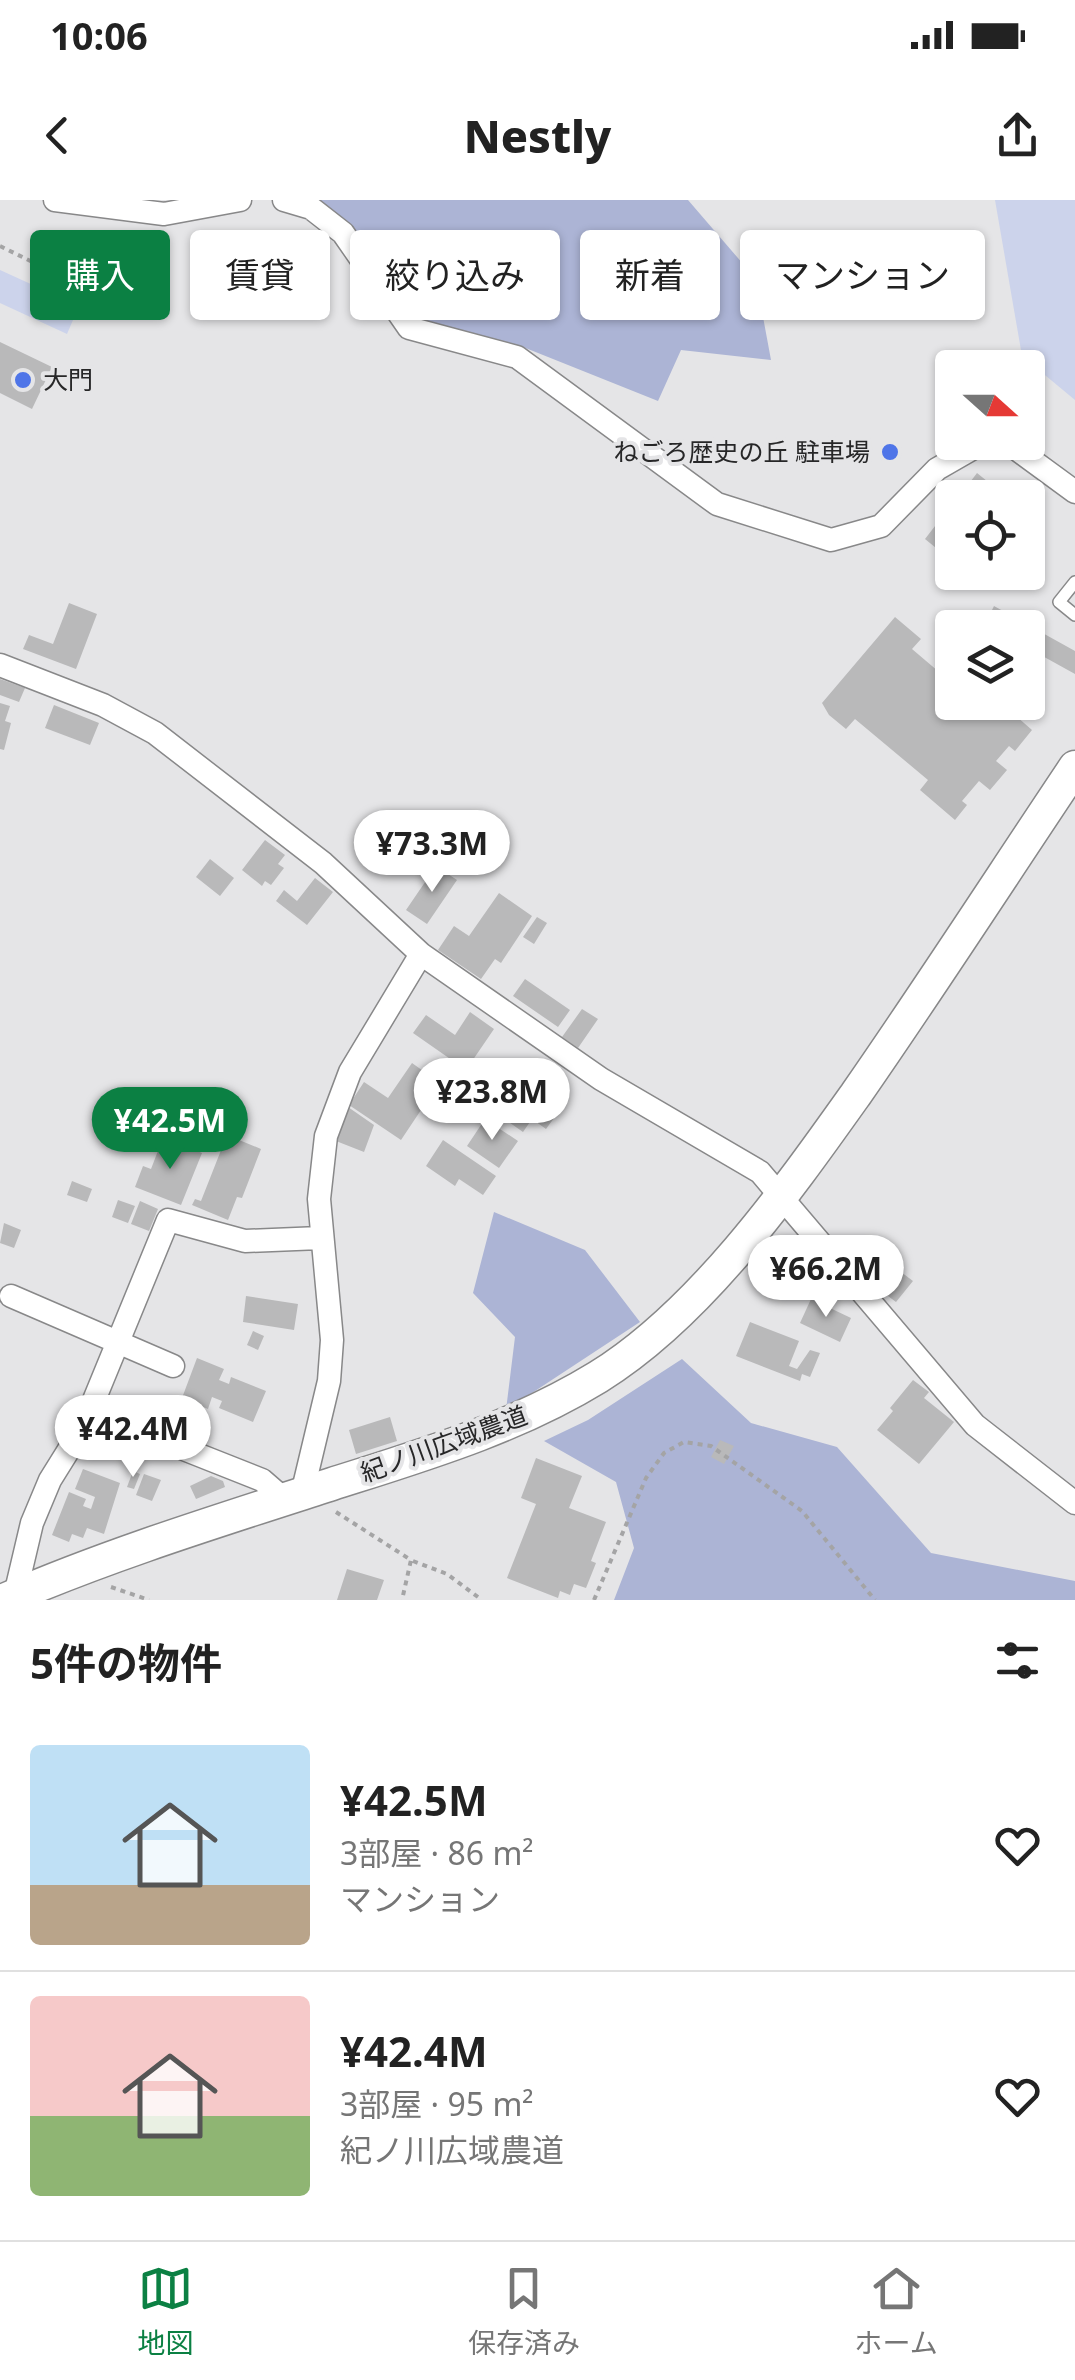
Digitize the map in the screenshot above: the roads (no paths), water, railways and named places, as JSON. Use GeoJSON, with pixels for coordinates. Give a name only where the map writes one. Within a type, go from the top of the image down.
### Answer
{"type":"FeatureCollection","features":[{"type":"Feature","properties":{"kind":"street"},"geometry":{"type":"LineString","coordinates":[[55,200],[164,214],[240,200]]}},
{"type":"Feature","properties":{"kind":"street"},"geometry":{"type":"LineString","coordinates":[[284,200],[311,208],[342,233],[409,328],[517,357],[717,504],[831,540],[881,526],[937,469],[953,460]]}},
{"type":"Feature","properties":{"kind":"street"},"geometry":{"type":"LineString","coordinates":[[1031,460],[1075,492]]}},
{"type":"Feature","properties":{"kind":"street"},"geometry":{"type":"LineString","coordinates":[[0,666],[103,706],[155,733],[323,863],[421,954],[601,1079],[760,1172],[975,1424],[1075,1504]]}},
{"type":"Feature","properties":{"kind":"street","name":"紀ノ川広域農道"},"geometry":{"type":"LineString","coordinates":[[10,1598],[75,1568],[453,1446],[526,1415],[599,1376],[668,1324],[783,1197],[941,971],[1075,767]]}},
{"type":"Feature","properties":{"kind":"street"},"geometry":{"type":"LineString","coordinates":[[83,1427],[113,1428],[170,1444],[300,1495],[330,1367],[332,1340],[320,1238],[319,1199],[326,1136],[350,1072],[421,954]]}},
{"type":"Feature","properties":{"kind":"street"},"geometry":{"type":"LineString","coordinates":[[10,1598],[44,1494],[83,1427],[168,1220],[245,1242],[320,1238]]}},
{"type":"Feature","properties":{"kind":"street"},"geometry":{"type":"LineString","coordinates":[[11,1296],[173,1366]]}},
{"type":"Feature","properties":{"kind":"lane"},"geometry":{"type":"LineString","coordinates":[[1075,582],[1058,602],[1075,615]]}},
{"type":"Feature","properties":{"kind":"place","name":"大門"},"geometry":{"type":"Point","coordinates":[23,380]}},
{"type":"Feature","properties":{"kind":"place","name":"ねごろ歴史の丘 駐車場"},"geometry":{"type":"Point","coordinates":[890,452]}}]}
